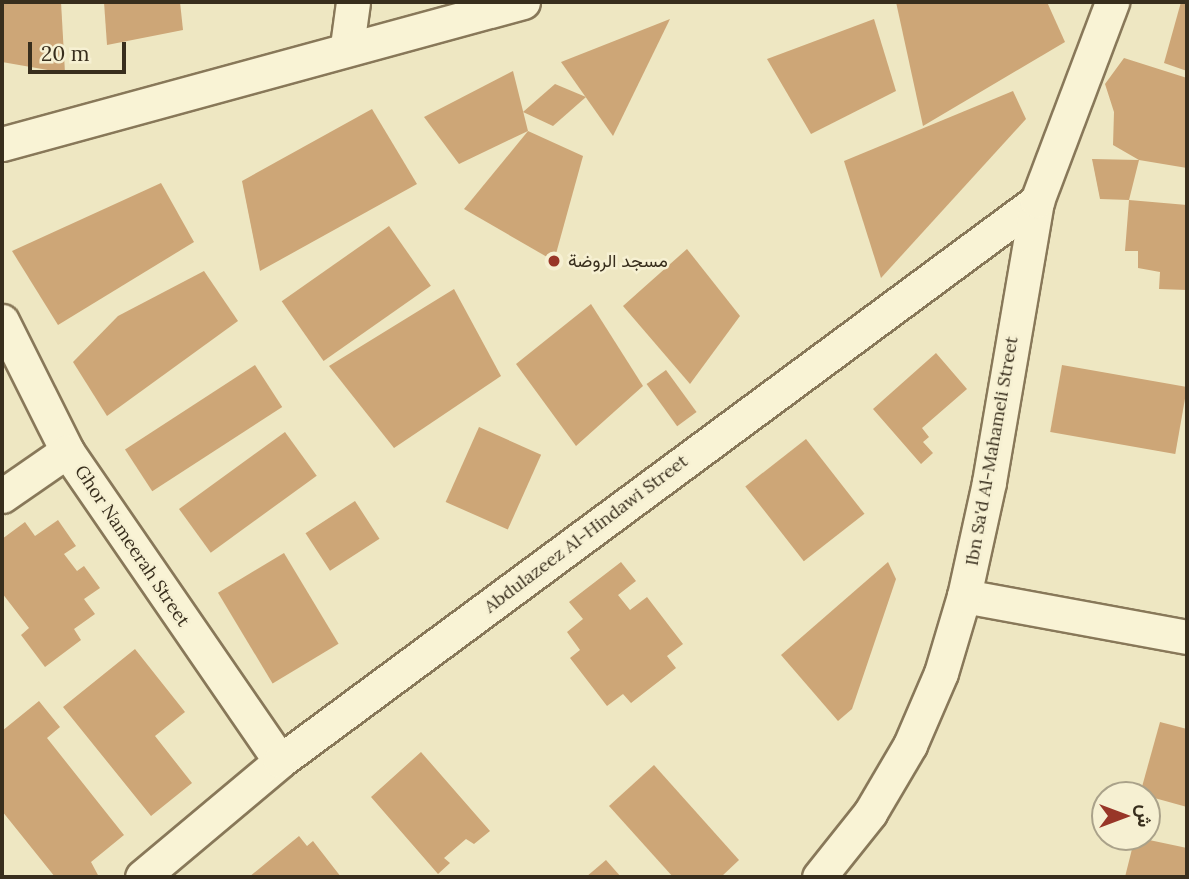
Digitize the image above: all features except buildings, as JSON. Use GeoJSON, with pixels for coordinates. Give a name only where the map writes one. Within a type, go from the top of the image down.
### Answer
{"type":"FeatureCollection","features":[{"type":"Feature","properties":{"kind":"street"},"geometry":{"type":"LineString","coordinates":[[347,46],[353,2]]}},
{"type":"Feature","properties":{"kind":"street"},"geometry":{"type":"LineString","coordinates":[[2,144],[347,46],[523,2]]}},
{"type":"Feature","properties":{"kind":"street","name":"Ibn Sa'd Al-Mahameli Street"},"geometry":{"type":"LineString","coordinates":[[819,877],[870,813],[910,745],[942,673],[964,596],[989,482],[1037,201],[1112,2]]}},
{"type":"Feature","properties":{"kind":"street","name":"Abdulazeez Al-Hindawi Street"},"geometry":{"type":"LineString","coordinates":[[142,877],[280,761],[1037,201]]}},
{"type":"Feature","properties":{"kind":"street","name":"Ghor Nameerah Street"},"geometry":{"type":"LineString","coordinates":[[2,321],[67,451],[280,761]]}},
{"type":"Feature","properties":{"kind":"street"},"geometry":{"type":"LineString","coordinates":[[2,496],[67,451]]}},
{"type":"Feature","properties":{"kind":"street"},"geometry":{"type":"LineString","coordinates":[[964,596],[1187,637]]}},
{"type":"Feature","properties":{"kind":"place","name":"مسجد الروضة"},"geometry":{"type":"Point","coordinates":[554,261]}}]}
